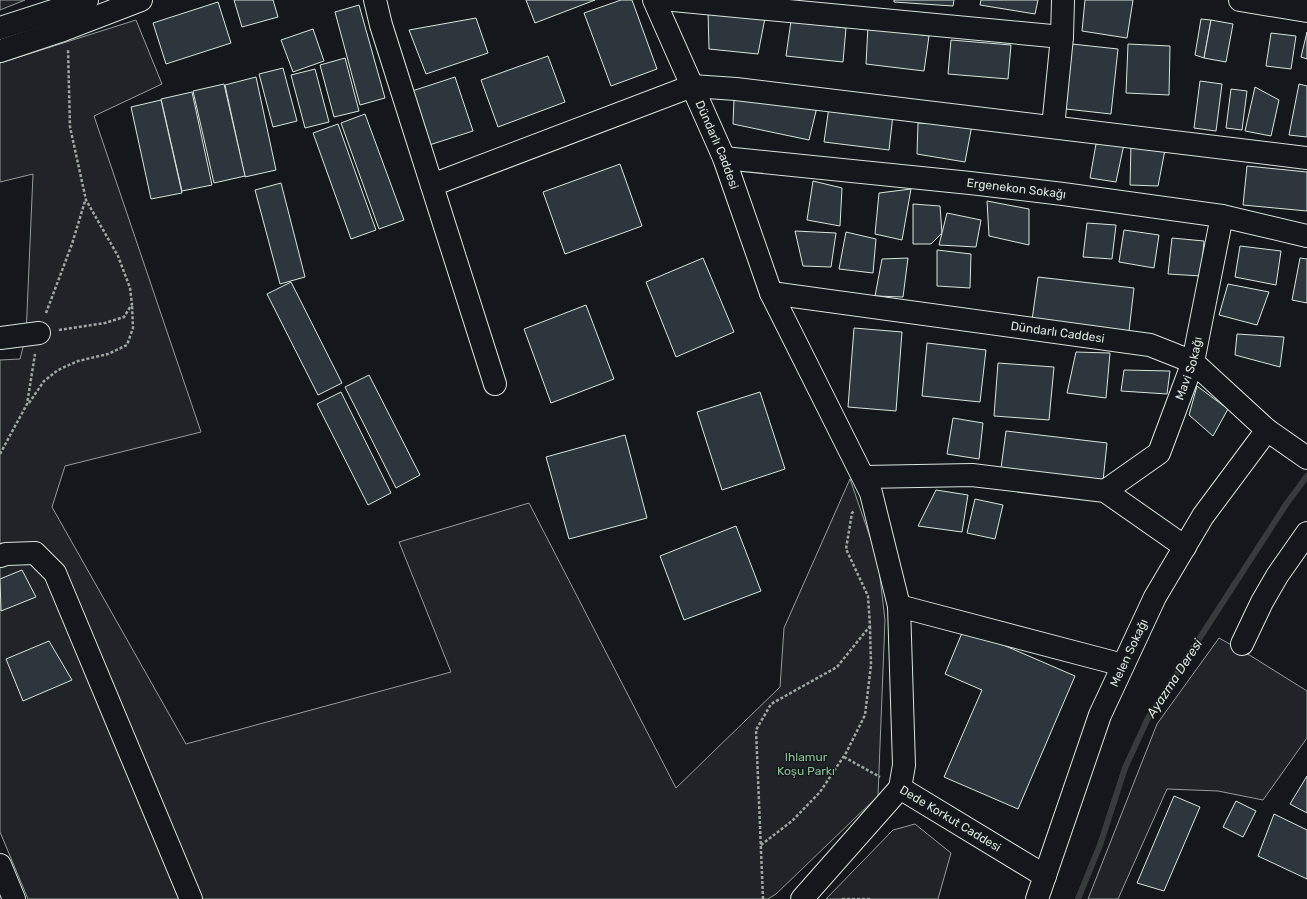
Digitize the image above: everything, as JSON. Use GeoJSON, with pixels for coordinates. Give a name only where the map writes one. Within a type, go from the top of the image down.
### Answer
{"type":"FeatureCollection","features":[{"type":"Feature","properties":{"kind":"street"},"geometry":{"type":"LineString","coordinates":[[0,28],[87,0]]}},
{"type":"Feature","properties":{"kind":"street"},"geometry":{"type":"LineString","coordinates":[[0,51],[63,30],[141,0]]}},
{"type":"Feature","properties":{"kind":"street"},"geometry":{"type":"LineString","coordinates":[[375,0],[381,25],[495,384]]}},
{"type":"Feature","properties":{"kind":"street","name":"Dündarlı Caddesi"},"geometry":{"type":"LineString","coordinates":[[654,0],[724,158],[771,293],[864,477],[873,499],[899,606],[904,765],[900,788]]}},
{"type":"Feature","properties":{"kind":"street"},"geometry":{"type":"LineString","coordinates":[[673,0],[1062,37]]}},
{"type":"Feature","properties":{"kind":"street"},"geometry":{"type":"LineString","coordinates":[[1053,127],[1062,37],[1063,0]]}},
{"type":"Feature","properties":{"kind":"street"},"geometry":{"type":"LineString","coordinates":[[1240,0],[1307,11]]}},
{"type":"Feature","properties":{"kind":"street"},"geometry":{"type":"LineString","coordinates":[[432,185],[692,86],[744,90],[1307,158]]}},
{"type":"Feature","properties":{"kind":"street","name":"Ergenekon Sokağı"},"geometry":{"type":"LineString","coordinates":[[724,158],[970,183],[1222,216],[1307,236]]}},
{"type":"Feature","properties":{"kind":"street","name":"Mavi Sokağı"},"geometry":{"type":"LineString","coordinates":[[1105,490],[1159,453],[1192,362],[1222,216]]}},
{"type":"Feature","properties":{"kind":"street","name":"Dündarlı Caddesi"},"geometry":{"type":"LineString","coordinates":[[771,293],[1150,345],[1192,362],[1267,430],[1306,457]]}},
{"type":"Feature","properties":{"kind":"street"},"geometry":{"type":"LineString","coordinates":[[0,338],[39,333]]}},
{"type":"Feature","properties":{"kind":"street","name":"Melen Sokağı"},"geometry":{"type":"LineString","coordinates":[[1037,899],[1100,715],[1155,597],[1203,516],[1267,430]]}},
{"type":"Feature","properties":{"kind":"street"},"geometry":{"type":"LineString","coordinates":[[864,477],[972,475],[1105,490],[1185,547]]}},
{"type":"Feature","properties":{"kind":"street"},"geometry":{"type":"LineString","coordinates":[[1242,644],[1262,602],[1281,570],[1307,533]]}},
{"type":"Feature","properties":{"kind":"street"},"geometry":{"type":"LineString","coordinates":[[0,556],[6,554],[34,552],[56,573],[191,899]]}},
{"type":"Feature","properties":{"kind":"street"},"geometry":{"type":"LineString","coordinates":[[899,606],[1123,665]]}},
{"type":"Feature","properties":{"kind":"street","name":"Dede Korkut Caddesi"},"geometry":{"type":"LineString","coordinates":[[802,899],[900,788],[1045,876]]}},
{"type":"Feature","properties":{"kind":"street"},"geometry":{"type":"LineString","coordinates":[[1,870],[14,899]]}},
{"type":"Feature","properties":{"kind":"path"},"geometry":{"type":"LineString","coordinates":[[27,404],[44,382],[58,370],[78,362],[108,354],[127,345],[133,328],[130,288],[118,256],[86,200],[70,127],[68,40],[63,30]]}},
{"type":"Feature","properties":{"kind":"path"},"geometry":{"type":"LineString","coordinates":[[39,333],[104,323],[124,317],[132,304]]}},
{"type":"Feature","properties":{"kind":"path"},"geometry":{"type":"LineString","coordinates":[[760,845],[792,820],[820,792],[844,757],[865,715],[871,665],[868,596],[846,548],[852,513],[873,499]]}},
{"type":"Feature","properties":{"kind":"path"},"geometry":{"type":"LineString","coordinates":[[763,899],[756,730],[772,704],[837,667],[870,626]]}},
{"type":"Feature","properties":{"kind":"path"},"geometry":{"type":"LineString","coordinates":[[844,757],[900,788]]}},
{"type":"Feature","properties":{"kind":"path"},"geometry":{"type":"LineString","coordinates":[[842,899],[871,899]]}},
{"type":"Feature","properties":{"kind":"green space"},"geometry":{"type":"Polygon","coordinates":[[[0,0],[25,0],[0,10],[0,0]]]}},
{"type":"Feature","properties":{"kind":"green space","name":"Ihlamur Koşu Parkı"},"geometry":{"type":"Polygon","coordinates":[[[136,20],[162,84],[94,116],[201,432],[65,466],[52,507],[186,744],[451,672],[399,542],[529,503],[676,788],[780,687],[784,628],[850,479],[878,560],[885,620],[878,796],[776,894],[768,899],[28,899],[0,832],[0,360],[20,359],[26,335],[33,174],[0,182],[0,63],[136,20]]]}},
{"type":"Feature","properties":{"kind":"green space"},"geometry":{"type":"Polygon","coordinates":[[[1219,638],[1307,691],[1307,738],[1263,800],[1218,791],[1167,789],[1118,899],[1088,899],[1157,724],[1219,638]]]}},
{"type":"Feature","properties":{"kind":"green space"},"geometry":{"type":"Polygon","coordinates":[[[915,824],[951,853],[938,899],[826,899],[893,830],[915,824]]]}},
{"type":"Feature","properties":{"kind":"building"},"geometry":{"type":"Polygon","coordinates":[[[234,0],[273,0],[278,17],[242,27],[234,0]]]}},
{"type":"Feature","properties":{"kind":"building"},"geometry":{"type":"Polygon","coordinates":[[[526,0],[595,0],[535,23],[526,0]]]}},
{"type":"Feature","properties":{"kind":"building"},"geometry":{"type":"Polygon","coordinates":[[[621,0],[632,0],[657,69],[611,86],[584,13],[621,0]]]}},
{"type":"Feature","properties":{"kind":"building"},"geometry":{"type":"Polygon","coordinates":[[[894,0],[954,0],[953,6],[894,2],[894,0]]]}},
{"type":"Feature","properties":{"kind":"building"},"geometry":{"type":"Polygon","coordinates":[[[981,0],[1038,0],[1035,14],[980,5],[981,0]]]}},
{"type":"Feature","properties":{"kind":"building"},"geometry":{"type":"Polygon","coordinates":[[[1085,0],[1133,0],[1127,38],[1082,31],[1085,0]]]}},
{"type":"Feature","properties":{"kind":"building"},"geometry":{"type":"Polygon","coordinates":[[[218,2],[231,43],[166,64],[153,23],[218,2]]]}},
{"type":"Feature","properties":{"kind":"building"},"geometry":{"type":"Polygon","coordinates":[[[359,5],[385,98],[360,105],[335,12],[359,5]]]}},
{"type":"Feature","properties":{"kind":"building"},"geometry":{"type":"Polygon","coordinates":[[[708,11],[765,18],[758,54],[709,49],[708,11]]]}},
{"type":"Feature","properties":{"kind":"building"},"geometry":{"type":"Polygon","coordinates":[[[476,18],[488,53],[426,74],[409,30],[476,18]]]}},
{"type":"Feature","properties":{"kind":"building"},"geometry":{"type":"Polygon","coordinates":[[[1201,19],[1211,20],[1204,58],[1195,55],[1201,19]]]}},
{"type":"Feature","properties":{"kind":"building"},"geometry":{"type":"Polygon","coordinates":[[[1211,20],[1233,24],[1226,62],[1204,58],[1211,20]]]}},
{"type":"Feature","properties":{"kind":"building"},"geometry":{"type":"Polygon","coordinates":[[[791,21],[846,28],[843,62],[786,56],[791,21]]]}},
{"type":"Feature","properties":{"kind":"building"},"geometry":{"type":"Polygon","coordinates":[[[868,26],[929,36],[924,71],[866,64],[868,26]]]}},
{"type":"Feature","properties":{"kind":"building"},"geometry":{"type":"Polygon","coordinates":[[[313,29],[324,61],[293,72],[281,40],[313,29]]]}},
{"type":"Feature","properties":{"kind":"building"},"geometry":{"type":"Polygon","coordinates":[[[1307,32],[1307,59],[1301,57],[1307,32]]]}},
{"type":"Feature","properties":{"kind":"building"},"geometry":{"type":"Polygon","coordinates":[[[1271,33],[1296,36],[1291,69],[1266,66],[1271,33]]]}},
{"type":"Feature","properties":{"kind":"building"},"geometry":{"type":"Polygon","coordinates":[[[951,40],[1011,45],[1008,79],[948,74],[951,40]]]}},
{"type":"Feature","properties":{"kind":"building"},"geometry":{"type":"Polygon","coordinates":[[[1072,44],[1118,49],[1111,114],[1066,109],[1072,44]]]}},
{"type":"Feature","properties":{"kind":"building"},"geometry":{"type":"Polygon","coordinates":[[[1128,44],[1170,46],[1169,95],[1126,93],[1128,44]]]}},
{"type":"Feature","properties":{"kind":"building"},"geometry":{"type":"Polygon","coordinates":[[[548,56],[565,102],[498,127],[481,80],[548,56]]]}},
{"type":"Feature","properties":{"kind":"building"},"geometry":{"type":"Polygon","coordinates":[[[345,58],[359,111],[334,117],[320,65],[345,58]]]}},
{"type":"Feature","properties":{"kind":"building"},"geometry":{"type":"Polygon","coordinates":[[[283,68],[297,121],[273,127],[259,74],[283,68]]]}},
{"type":"Feature","properties":{"kind":"building"},"geometry":{"type":"Polygon","coordinates":[[[315,69],[329,122],[305,128],[291,75],[315,69]]]}},
{"type":"Feature","properties":{"kind":"building"},"geometry":{"type":"Polygon","coordinates":[[[256,77],[276,170],[245,177],[225,85],[256,77]]]}},
{"type":"Feature","properties":{"kind":"building"},"geometry":{"type":"Polygon","coordinates":[[[455,77],[473,131],[423,147],[406,93],[455,77]]]}},
{"type":"Feature","properties":{"kind":"building"},"geometry":{"type":"Polygon","coordinates":[[[1200,81],[1222,84],[1216,131],[1194,128],[1200,81]]]}},
{"type":"Feature","properties":{"kind":"building"},"geometry":{"type":"Polygon","coordinates":[[[224,84],[245,176],[214,183],[193,91],[224,84]]]}},
{"type":"Feature","properties":{"kind":"building"},"geometry":{"type":"Polygon","coordinates":[[[1299,84],[1307,86],[1307,137],[1289,135],[1299,84]]]}},
{"type":"Feature","properties":{"kind":"building"},"geometry":{"type":"Polygon","coordinates":[[[1255,87],[1279,100],[1271,136],[1245,131],[1255,87]]]}},
{"type":"Feature","properties":{"kind":"building"},"geometry":{"type":"Polygon","coordinates":[[[1231,89],[1247,91],[1242,130],[1226,128],[1231,89]]]}},
{"type":"Feature","properties":{"kind":"building"},"geometry":{"type":"Polygon","coordinates":[[[192,92],[212,185],[182,191],[161,99],[192,92]]]}},
{"type":"Feature","properties":{"kind":"building"},"geometry":{"type":"Polygon","coordinates":[[[734,98],[817,107],[809,140],[733,124],[734,98]]]}},
{"type":"Feature","properties":{"kind":"building"},"geometry":{"type":"Polygon","coordinates":[[[161,100],[182,193],[151,199],[131,107],[161,100]]]}},
{"type":"Feature","properties":{"kind":"building"},"geometry":{"type":"Polygon","coordinates":[[[829,107],[893,115],[889,150],[824,142],[829,107]]]}},
{"type":"Feature","properties":{"kind":"building"},"geometry":{"type":"Polygon","coordinates":[[[365,114],[404,220],[379,229],[341,123],[365,114]]]}},
{"type":"Feature","properties":{"kind":"building"},"geometry":{"type":"Polygon","coordinates":[[[918,123],[972,125],[965,162],[917,154],[918,123]]]}},
{"type":"Feature","properties":{"kind":"building"},"geometry":{"type":"Polygon","coordinates":[[[338,124],[376,230],[351,239],[313,133],[338,124]]]}},
{"type":"Feature","properties":{"kind":"building"},"geometry":{"type":"Polygon","coordinates":[[[1096,144],[1124,144],[1116,182],[1090,178],[1096,144]]]}},
{"type":"Feature","properties":{"kind":"building"},"geometry":{"type":"Polygon","coordinates":[[[1131,144],[1165,150],[1158,186],[1130,185],[1131,144]]]}},
{"type":"Feature","properties":{"kind":"building"},"geometry":{"type":"Polygon","coordinates":[[[620,164],[642,226],[565,254],[543,192],[620,164]]]}},
{"type":"Feature","properties":{"kind":"building"},"geometry":{"type":"Polygon","coordinates":[[[1247,166],[1307,172],[1307,211],[1243,205],[1247,166]]]}},
{"type":"Feature","properties":{"kind":"building"},"geometry":{"type":"Polygon","coordinates":[[[813,181],[842,188],[840,226],[807,220],[813,181]]]}},
{"type":"Feature","properties":{"kind":"building"},"geometry":{"type":"Polygon","coordinates":[[[281,183],[305,277],[280,284],[255,190],[281,183]]]}},
{"type":"Feature","properties":{"kind":"building"},"geometry":{"type":"Polygon","coordinates":[[[911,189],[902,240],[875,234],[879,193],[911,189]]]}},
{"type":"Feature","properties":{"kind":"building"},"geometry":{"type":"Polygon","coordinates":[[[987,201],[1029,209],[1029,245],[989,236],[987,201]]]}},
{"type":"Feature","properties":{"kind":"building"},"geometry":{"type":"Polygon","coordinates":[[[913,204],[940,206],[942,233],[931,244],[913,244],[913,204]]]}},
{"type":"Feature","properties":{"kind":"building"},"geometry":{"type":"Polygon","coordinates":[[[947,213],[981,220],[976,247],[939,245],[947,213]]]}},
{"type":"Feature","properties":{"kind":"building"},"geometry":{"type":"Polygon","coordinates":[[[1087,223],[1116,225],[1112,259],[1083,257],[1087,223]]]}},
{"type":"Feature","properties":{"kind":"building"},"geometry":{"type":"Polygon","coordinates":[[[1124,230],[1159,235],[1154,268],[1119,262],[1124,230]]]}},
{"type":"Feature","properties":{"kind":"building"},"geometry":{"type":"Polygon","coordinates":[[[795,231],[836,233],[831,267],[803,266],[795,231]]]}},
{"type":"Feature","properties":{"kind":"building"},"geometry":{"type":"Polygon","coordinates":[[[846,232],[876,239],[873,273],[839,269],[846,232]]]}},
{"type":"Feature","properties":{"kind":"building"},"geometry":{"type":"Polygon","coordinates":[[[1172,238],[1204,241],[1201,276],[1168,274],[1172,238]]]}},
{"type":"Feature","properties":{"kind":"building"},"geometry":{"type":"Polygon","coordinates":[[[1240,246],[1281,251],[1276,285],[1235,277],[1240,246]]]}},
{"type":"Feature","properties":{"kind":"building"},"geometry":{"type":"Polygon","coordinates":[[[937,250],[971,254],[970,288],[937,286],[937,250]]]}},
{"type":"Feature","properties":{"kind":"building"},"geometry":{"type":"Polygon","coordinates":[[[703,258],[734,332],[676,357],[646,282],[703,258]]]}},
{"type":"Feature","properties":{"kind":"building"},"geometry":{"type":"Polygon","coordinates":[[[908,258],[903,297],[875,296],[882,259],[908,258]]]}},
{"type":"Feature","properties":{"kind":"building"},"geometry":{"type":"Polygon","coordinates":[[[1300,258],[1307,259],[1307,303],[1292,300],[1300,258]]]}},
{"type":"Feature","properties":{"kind":"building"},"geometry":{"type":"Polygon","coordinates":[[[1038,277],[1134,288],[1129,331],[1032,320],[1038,277]]]}},
{"type":"Feature","properties":{"kind":"building"},"geometry":{"type":"Polygon","coordinates":[[[291,282],[342,383],[318,395],[267,294],[291,282]]]}},
{"type":"Feature","properties":{"kind":"building"},"geometry":{"type":"Polygon","coordinates":[[[1228,284],[1269,292],[1257,325],[1219,315],[1228,284]]]}},
{"type":"Feature","properties":{"kind":"building"},"geometry":{"type":"Polygon","coordinates":[[[586,305],[614,379],[551,403],[524,329],[586,305]]]}},
{"type":"Feature","properties":{"kind":"building"},"geometry":{"type":"Polygon","coordinates":[[[854,328],[902,332],[896,411],[848,407],[854,328]]]}},
{"type":"Feature","properties":{"kind":"building"},"geometry":{"type":"Polygon","coordinates":[[[1237,334],[1284,337],[1280,367],[1235,355],[1237,334]]]}},
{"type":"Feature","properties":{"kind":"building"},"geometry":{"type":"Polygon","coordinates":[[[927,343],[986,350],[980,402],[922,396],[927,343]]]}},
{"type":"Feature","properties":{"kind":"building"},"geometry":{"type":"Polygon","coordinates":[[[1076,352],[1110,353],[1106,398],[1067,393],[1076,352]]]}},
{"type":"Feature","properties":{"kind":"building"},"geometry":{"type":"Polygon","coordinates":[[[998,363],[1054,367],[1049,420],[994,416],[998,363]]]}},
{"type":"Feature","properties":{"kind":"building"},"geometry":{"type":"Polygon","coordinates":[[[1124,370],[1170,371],[1167,394],[1121,391],[1124,370]]]}},
{"type":"Feature","properties":{"kind":"building"},"geometry":{"type":"Polygon","coordinates":[[[369,375],[420,475],[396,488],[345,387],[369,375]]]}},
{"type":"Feature","properties":{"kind":"building"},"geometry":{"type":"Polygon","coordinates":[[[1197,386],[1228,409],[1213,436],[1189,415],[1197,386]]]}},
{"type":"Feature","properties":{"kind":"building"},"geometry":{"type":"Polygon","coordinates":[[[341,392],[391,493],[368,505],[317,404],[341,392]]]}},
{"type":"Feature","properties":{"kind":"building"},"geometry":{"type":"Polygon","coordinates":[[[760,392],[785,469],[722,490],[697,412],[760,392]]]}},
{"type":"Feature","properties":{"kind":"building"},"geometry":{"type":"Polygon","coordinates":[[[953,418],[983,423],[979,459],[947,454],[953,418]]]}},
{"type":"Feature","properties":{"kind":"building"},"geometry":{"type":"Polygon","coordinates":[[[1006,431],[1107,443],[1103,481],[1001,468],[1006,431]]]}},
{"type":"Feature","properties":{"kind":"building"},"geometry":{"type":"Polygon","coordinates":[[[625,435],[647,518],[569,539],[546,457],[625,435]]]}},
{"type":"Feature","properties":{"kind":"building"},"geometry":{"type":"Polygon","coordinates":[[[936,490],[968,495],[962,532],[918,526],[936,490]]]}},
{"type":"Feature","properties":{"kind":"building"},"geometry":{"type":"Polygon","coordinates":[[[975,499],[1003,505],[995,539],[967,533],[975,499]]]}},
{"type":"Feature","properties":{"kind":"building"},"geometry":{"type":"Polygon","coordinates":[[[736,526],[761,591],[684,620],[660,556],[736,526]]]}},
{"type":"Feature","properties":{"kind":"building"},"geometry":{"type":"Polygon","coordinates":[[[22,570],[36,597],[1,611],[0,579],[22,570]]]}},
{"type":"Feature","properties":{"kind":"building"},"geometry":{"type":"Polygon","coordinates":[[[964,628],[1075,676],[1018,809],[944,777],[982,690],[945,674],[964,628]]]}},
{"type":"Feature","properties":{"kind":"building"},"geometry":{"type":"Polygon","coordinates":[[[49,641],[72,680],[23,701],[6,659],[49,641]]]}},
{"type":"Feature","properties":{"kind":"building"},"geometry":{"type":"Polygon","coordinates":[[[1307,776],[1307,813],[1290,804],[1307,776]]]}},
{"type":"Feature","properties":{"kind":"building"},"geometry":{"type":"Polygon","coordinates":[[[1174,796],[1200,807],[1164,891],[1137,883],[1174,796]]]}},
{"type":"Feature","properties":{"kind":"building"},"geometry":{"type":"Polygon","coordinates":[[[1236,801],[1256,811],[1243,837],[1223,827],[1236,801]]]}},
{"type":"Feature","properties":{"kind":"building"},"geometry":{"type":"Polygon","coordinates":[[[1274,814],[1307,830],[1307,879],[1258,856],[1274,814]]]}},
{"type":"Feature","properties":{"kind":"waterway","name":"Ayazma Deresi"},"geometry":{"type":"LineString","coordinates":[[1078,899],[1100,845],[1125,768],[1148,718],[1287,503],[1307,476]]}}]}
